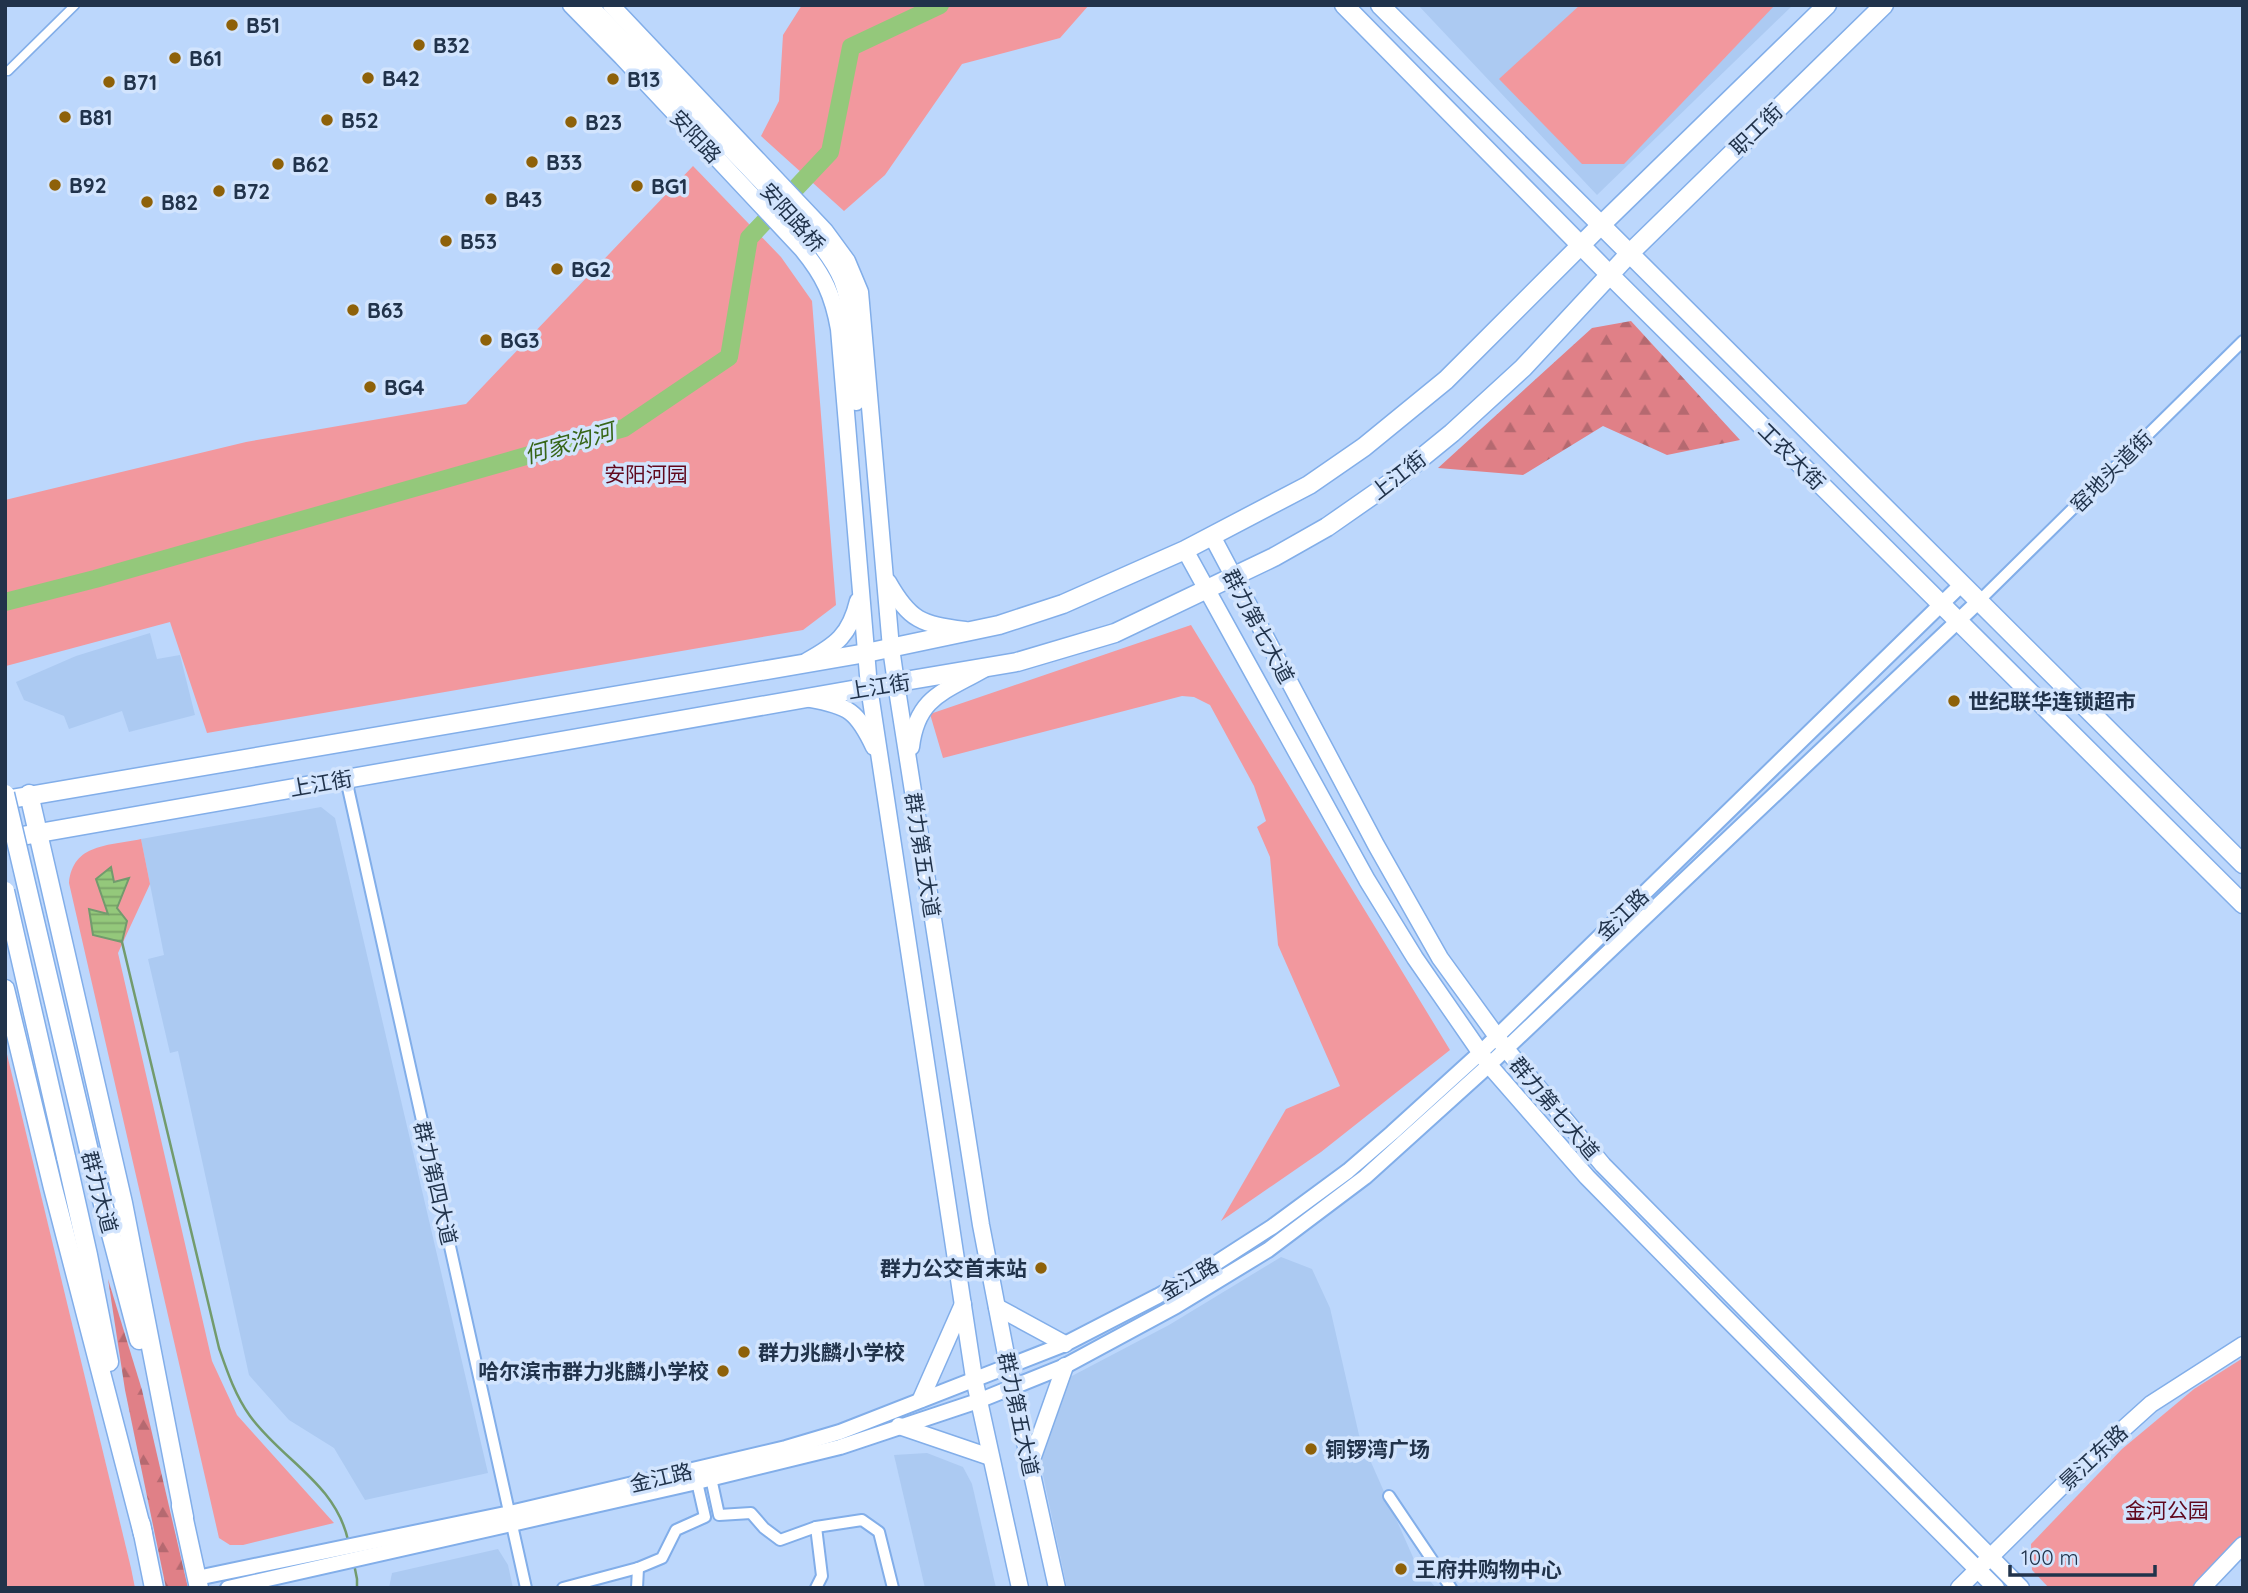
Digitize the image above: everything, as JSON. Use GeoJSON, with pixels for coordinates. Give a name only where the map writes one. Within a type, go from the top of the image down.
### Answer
{"type":"FeatureCollection","features":[{"type":"Feature","properties":{"kind":"main road","name":"安阳路"},"geometry":{"type":"LineString","coordinates":[[571,5],[734,177]]}},
{"type":"Feature","properties":{"kind":"main road","name":"安阳路桥"},"geometry":{"type":"LineString","coordinates":[[589,5],[737,156],[835,264],[843,284],[849,314],[862,492],[857,553]]}},
{"type":"Feature","properties":{"kind":"main road","name":"安阳路"},"geometry":{"type":"LineString","coordinates":[[611,5],[752,153]]}},
{"type":"Feature","properties":{"kind":"main road","name":"工农大街"},"geometry":{"type":"LineString","coordinates":[[1344,5],[1580,246],[2243,904]]}},
{"type":"Feature","properties":{"kind":"main road","name":"工农大街"},"geometry":{"type":"LineString","coordinates":[[1380,5],[2243,864]]}},
{"type":"Feature","properties":{"kind":"main road","name":"职工街"},"geometry":{"type":"LineString","coordinates":[[1600,226],[1826,5]]}},
{"type":"Feature","properties":{"kind":"main road","name":"职工街"},"geometry":{"type":"LineString","coordinates":[[1629,254],[1884,5]]}},
{"type":"Feature","properties":{"kind":"main road","name":"群力第五大道"},"geometry":{"type":"LineString","coordinates":[[752,153],[825,231],[847,261],[860,292],[896,683],[981,1225],[1008,1365],[1057,1588]]}},
{"type":"Feature","properties":{"kind":"main road","name":"群力第五大道"},"geometry":{"type":"LineString","coordinates":[[734,177],[802,249],[823,278],[836,310],[869,687],[974,1378],[1020,1588]]}},
{"type":"Feature","properties":{"kind":"main road","name":"上江街"},"geometry":{"type":"LineString","coordinates":[[5,800],[866,653],[999,625],[1063,604],[1212,536],[1309,485],[1364,447],[1446,380],[1600,226]]}},
{"type":"Feature","properties":{"kind":"main road","name":"上江街"},"geometry":{"type":"LineString","coordinates":[[5,839],[804,698],[984,669],[1057,652],[1115,633],[1232,577],[1327,527],[1393,481],[1452,433],[1523,368],[1629,254]]}},
{"type":"Feature","properties":{"kind":"main road","name":"群力第七大道"},"geometry":{"type":"LineString","coordinates":[[1212,536],[1370,833],[1440,958],[1501,1042],[1603,1165],[2021,1588]]}},
{"type":"Feature","properties":{"kind":"main road","name":"群力第七大道"},"geometry":{"type":"LineString","coordinates":[[1185,550],[1367,880],[1415,958],[1484,1059],[1597,1186],[1727,1320],[1996,1588]]}},
{"type":"Feature","properties":{"kind":"main road"},"geometry":{"type":"LineString","coordinates":[[885,576],[899,601],[914,618],[938,626],[971,631]]}},
{"type":"Feature","properties":{"kind":"main road"},"geometry":{"type":"LineString","coordinates":[[802,664],[830,649],[847,633],[861,592]]}},
{"type":"Feature","properties":{"kind":"main road"},"geometry":{"type":"LineString","coordinates":[[909,764],[913,731],[919,714],[928,703],[984,669]]}},
{"type":"Feature","properties":{"kind":"main road"},"geometry":{"type":"LineString","coordinates":[[804,698],[848,709],[867,732],[880,762]]}},
{"type":"Feature","properties":{"kind":"main road","name":"群力大道"},"geometry":{"type":"LineString","coordinates":[[5,794],[89,1151],[184,1517],[198,1583]]}},
{"type":"Feature","properties":{"kind":"main road"},"geometry":{"type":"LineString","coordinates":[[29,794],[123,1203],[184,1517]]}},
{"type":"Feature","properties":{"kind":"main road","name":"群力大道"},"geometry":{"type":"LineString","coordinates":[[5,891],[88,1255],[154,1588]]}},
{"type":"Feature","properties":{"kind":"main road"},"geometry":{"type":"LineString","coordinates":[[5,989],[53,1188],[143,1534]]}},
{"type":"Feature","properties":{"kind":"main road"},"geometry":{"type":"LineString","coordinates":[[921,1399],[963,1304]]}},
{"type":"Feature","properties":{"kind":"main road"},"geometry":{"type":"LineString","coordinates":[[997,1307],[1065,1344]]}},
{"type":"Feature","properties":{"kind":"main road","name":"景江东路"},"geometry":{"type":"LineString","coordinates":[[1959,1588],[2080,1468],[2151,1404],[2243,1345]]}},
{"type":"Feature","properties":{"kind":"main road"},"geometry":{"type":"LineString","coordinates":[[1030,1465],[1065,1366]]}},
{"type":"Feature","properties":{"kind":"main road"},"geometry":{"type":"LineString","coordinates":[[900,1426],[990,1457]]}},
{"type":"Feature","properties":{"kind":"main road"},"geometry":{"type":"LineString","coordinates":[[2202,1588],[2243,1545]]}},
{"type":"Feature","properties":{"kind":"street"},"geometry":{"type":"LineString","coordinates":[[8,71],[75,5]]}},
{"type":"Feature","properties":{"kind":"street","name":"窑地头道街"},"geometry":{"type":"LineString","coordinates":[[1979,601],[2243,341]]}},
{"type":"Feature","properties":{"kind":"street","name":"金江路"},"geometry":{"type":"LineString","coordinates":[[198,1583],[704,1480],[840,1447],[1013,1388],[1065,1366],[1176,1306],[1268,1250],[1365,1177],[1962,584]]}},
{"type":"Feature","properties":{"kind":"street","name":"金江路"},"geometry":{"type":"LineString","coordinates":[[1501,1042],[1979,601]]}},
{"type":"Feature","properties":{"kind":"street","name":"群力第四大道"},"geometry":{"type":"LineString","coordinates":[[346,779],[526,1588]]}},
{"type":"Feature","properties":{"kind":"street","name":"金江路"},"geometry":{"type":"LineString","coordinates":[[511,1518],[840,1433],[1065,1344],[1199,1273],[1272,1227],[1348,1171],[1484,1059]]}},
{"type":"Feature","properties":{"kind":"street"},"geometry":{"type":"LineString","coordinates":[[704,1480],[719,1515],[751,1513],[764,1528],[780,1539],[816,1527],[862,1520],[879,1532],[893,1588]]}},
{"type":"Feature","properties":{"kind":"street"},"geometry":{"type":"LineString","coordinates":[[563,1588],[638,1568],[662,1558],[676,1530],[705,1517],[704,1480]]}},
{"type":"Feature","properties":{"kind":"street"},"geometry":{"type":"LineString","coordinates":[[1389,1496],[1451,1588]]}},
{"type":"Feature","properties":{"kind":"street"},"geometry":{"type":"LineString","coordinates":[[816,1527],[822,1576],[816,1588]]}},
{"type":"Feature","properties":{"kind":"street","name":"金江路"},"geometry":{"type":"LineString","coordinates":[[228,1588],[337,1556]]}},
{"type":"Feature","properties":{"kind":"street"},"geometry":{"type":"LineString","coordinates":[[637,1588],[638,1568]]}},
{"type":"Feature","properties":{"kind":"shaded area"},"geometry":{"type":"Polygon","coordinates":[[[1418,5],[1793,5],[1597,195],[1418,5]]]}},
{"type":"Feature","properties":{"kind":"shaded area"},"geometry":{"type":"Polygon","coordinates":[[[150,633],[157,659],[180,655],[195,715],[129,732],[122,711],[69,729],[64,716],[24,700],[16,682],[76,656],[150,633]]]}},
{"type":"Feature","properties":{"kind":"shaded area"},"geometry":{"type":"Polygon","coordinates":[[[321,807],[335,818],[488,1473],[365,1500],[334,1448],[289,1420],[249,1375],[178,1051],[170,1053],[148,959],[164,955],[141,839],[321,807]]]}},
{"type":"Feature","properties":{"kind":"shaded area"},"geometry":{"type":"Polygon","coordinates":[[[111,867],[114,882],[129,878],[117,908],[127,921],[122,942],[93,935],[89,909],[108,914],[96,879],[111,867]]]}},
{"type":"Feature","properties":{"kind":"shaded area"},"geometry":{"type":"Polygon","coordinates":[[[1281,1257],[1312,1269],[1330,1308],[1359,1435],[1416,1564],[1436,1588],[1067,1588],[1040,1461],[1070,1377],[1169,1325],[1281,1257]]]}},
{"type":"Feature","properties":{"kind":"shaded area"},"geometry":{"type":"Polygon","coordinates":[[[927,1453],[963,1467],[972,1484],[996,1588],[925,1588],[894,1455],[927,1453]]]}},
{"type":"Feature","properties":{"kind":"shaded area"},"geometry":{"type":"Polygon","coordinates":[[[498,1549],[508,1565],[513,1588],[389,1588],[392,1573],[498,1549]]]}},
{"type":"Feature","properties":{"kind":"green space"},"geometry":{"type":"Polygon","coordinates":[[[802,5],[1089,5],[1060,38],[962,64],[885,175],[844,211],[761,136],[779,101],[783,35],[802,5]]]}},
{"type":"Feature","properties":{"kind":"green space"},"geometry":{"type":"Polygon","coordinates":[[[1580,5],[1775,5],[1624,164],[1582,164],[1499,79],[1580,5]]]}},
{"type":"Feature","properties":{"kind":"green space","name":"安阳河园"},"geometry":{"type":"Polygon","coordinates":[[[693,166],[781,257],[812,301],[836,605],[803,630],[207,733],[170,622],[6,666],[5,500],[246,442],[466,404],[693,166]]]}},
{"type":"Feature","properties":{"kind":"green space"},"geometry":{"type":"Polygon","coordinates":[[[1631,321],[1740,440],[1667,455],[1603,426],[1523,475],[1438,468],[1592,328],[1631,321]]]}},
{"type":"Feature","properties":{"kind":"green space"},"geometry":{"type":"Polygon","coordinates":[[[1191,625],[1450,1050],[1321,1152],[1221,1221],[1286,1109],[1340,1086],[1278,945],[1270,857],[1257,827],[1266,821],[1254,786],[1210,705],[1194,697],[1182,696],[943,758],[930,714],[1191,625]]]}},
{"type":"Feature","properties":{"kind":"green space"},"geometry":{"type":"Polygon","coordinates":[[[141,839],[150,884],[118,953],[212,1361],[237,1415],[334,1523],[243,1545],[230,1545],[219,1538],[69,883],[77,860],[85,853],[105,845],[141,839]]]}},
{"type":"Feature","properties":{"kind":"green space"},"geometry":{"type":"Polygon","coordinates":[[[5,1046],[131,1568],[135,1588],[5,1588],[5,1046]]]}},
{"type":"Feature","properties":{"kind":"green space"},"geometry":{"type":"Polygon","coordinates":[[[108,1279],[142,1390],[188,1588],[166,1588],[125,1390],[108,1279]]]}},
{"type":"Feature","properties":{"kind":"green space","name":"金河公园"},"geometry":{"type":"Polygon","coordinates":[[[2243,1358],[2243,1542],[2194,1588],[2049,1588],[2032,1570],[2031,1544],[2122,1449],[2194,1389],[2243,1358]]]}},
{"type":"Feature","properties":{"kind":"waterway","name":"何家沟河"},"geometry":{"type":"LineString","coordinates":[[5,602],[95,579],[624,428],[729,357],[749,238],[830,152],[851,47],[940,5]]}},
{"type":"Feature","properties":{"kind":"waterway"},"geometry":{"type":"LineString","coordinates":[[122,942],[219,1348],[228,1374],[250,1416],[320,1487],[332,1503],[348,1540]]}},
{"type":"Feature","properties":{"kind":"waterway"},"geometry":{"type":"LineString","coordinates":[[354,1564],[357,1588]]}},
{"type":"Feature","properties":{"kind":"place","name":"B51"},"geometry":{"type":"Point","coordinates":[232,25]}},
{"type":"Feature","properties":{"kind":"place","name":"B32"},"geometry":{"type":"Point","coordinates":[419,45]}},
{"type":"Feature","properties":{"kind":"place","name":"B61"},"geometry":{"type":"Point","coordinates":[175,58]}},
{"type":"Feature","properties":{"kind":"place","name":"B42"},"geometry":{"type":"Point","coordinates":[368,78]}},
{"type":"Feature","properties":{"kind":"place","name":"B13"},"geometry":{"type":"Point","coordinates":[613,79]}},
{"type":"Feature","properties":{"kind":"place","name":"B71"},"geometry":{"type":"Point","coordinates":[109,82]}},
{"type":"Feature","properties":{"kind":"place","name":"B81"},"geometry":{"type":"Point","coordinates":[65,117]}},
{"type":"Feature","properties":{"kind":"place","name":"B52"},"geometry":{"type":"Point","coordinates":[327,120]}},
{"type":"Feature","properties":{"kind":"place","name":"B23"},"geometry":{"type":"Point","coordinates":[571,122]}},
{"type":"Feature","properties":{"kind":"place","name":"B33"},"geometry":{"type":"Point","coordinates":[532,162]}},
{"type":"Feature","properties":{"kind":"place","name":"B62"},"geometry":{"type":"Point","coordinates":[278,164]}},
{"type":"Feature","properties":{"kind":"place","name":"B92"},"geometry":{"type":"Point","coordinates":[55,185]}},
{"type":"Feature","properties":{"kind":"place","name":"BG1"},"geometry":{"type":"Point","coordinates":[637,186]}},
{"type":"Feature","properties":{"kind":"place","name":"B72"},"geometry":{"type":"Point","coordinates":[219,191]}},
{"type":"Feature","properties":{"kind":"place","name":"B43"},"geometry":{"type":"Point","coordinates":[491,199]}},
{"type":"Feature","properties":{"kind":"place","name":"B82"},"geometry":{"type":"Point","coordinates":[147,202]}},
{"type":"Feature","properties":{"kind":"place","name":"B53"},"geometry":{"type":"Point","coordinates":[446,241]}},
{"type":"Feature","properties":{"kind":"place","name":"BG2"},"geometry":{"type":"Point","coordinates":[557,269]}},
{"type":"Feature","properties":{"kind":"place","name":"B63"},"geometry":{"type":"Point","coordinates":[353,310]}},
{"type":"Feature","properties":{"kind":"place","name":"BG3"},"geometry":{"type":"Point","coordinates":[486,340]}},
{"type":"Feature","properties":{"kind":"place","name":"BG4"},"geometry":{"type":"Point","coordinates":[370,387]}},
{"type":"Feature","properties":{"kind":"place","name":"世纪联华连锁超市"},"geometry":{"type":"Point","coordinates":[1954,701]}},
{"type":"Feature","properties":{"kind":"place","name":"群力公交首末站"},"geometry":{"type":"Point","coordinates":[1041,1268]}},
{"type":"Feature","properties":{"kind":"place","name":"群力兆麟小学校"},"geometry":{"type":"Point","coordinates":[744,1352]}},
{"type":"Feature","properties":{"kind":"place","name":"哈尔滨市群力兆麟小学校"},"geometry":{"type":"Point","coordinates":[723,1371]}},
{"type":"Feature","properties":{"kind":"place","name":"铜锣湾广场"},"geometry":{"type":"Point","coordinates":[1311,1449]}},
{"type":"Feature","properties":{"kind":"place","name":"王府井购物中心"},"geometry":{"type":"Point","coordinates":[1401,1569]}}]}
